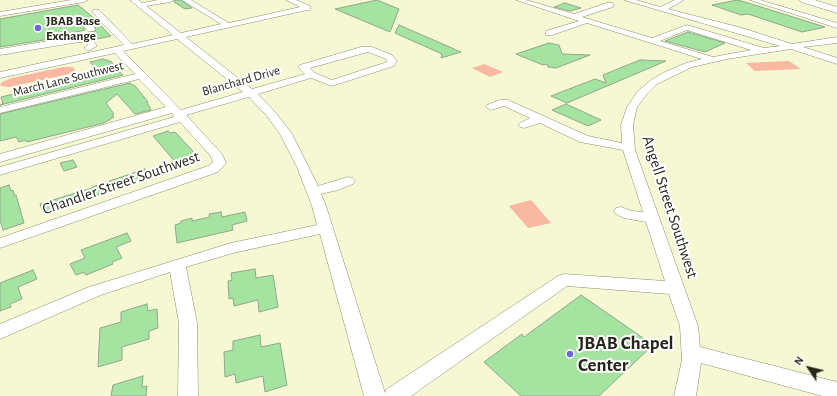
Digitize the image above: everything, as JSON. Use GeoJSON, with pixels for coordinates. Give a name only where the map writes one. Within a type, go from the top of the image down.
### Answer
{"type":"FeatureCollection","features":[{"type":"Feature","properties":{"kind":"highway"},"geometry":{"type":"LineString","coordinates":[[801,1],[816,3],[837,10]]}},
{"type":"Feature","properties":{"kind":"street"},"geometry":{"type":"LineString","coordinates":[[0,14],[84,0]]}},
{"type":"Feature","properties":{"kind":"street"},"geometry":{"type":"LineString","coordinates":[[138,3],[170,0]]}},
{"type":"Feature","properties":{"kind":"street"},"geometry":{"type":"LineString","coordinates":[[186,0],[229,26]]}},
{"type":"Feature","properties":{"kind":"street"},"geometry":{"type":"LineString","coordinates":[[0,75],[87,50],[117,50],[307,8],[290,0]]}},
{"type":"Feature","properties":{"kind":"street"},"geometry":{"type":"LineString","coordinates":[[516,0],[533,2],[574,17],[711,59]]}},
{"type":"Feature","properties":{"kind":"street"},"geometry":{"type":"LineString","coordinates":[[628,0],[790,46],[837,61]]}},
{"type":"Feature","properties":{"kind":"street"},"geometry":{"type":"LineString","coordinates":[[661,9],[682,0]]}},
{"type":"Feature","properties":{"kind":"street"},"geometry":{"type":"LineString","coordinates":[[753,0],[837,26]]}},
{"type":"Feature","properties":{"kind":"street"},"geometry":{"type":"LineString","coordinates":[[801,1],[837,16]]}},
{"type":"Feature","properties":{"kind":"street"},"geometry":{"type":"LineString","coordinates":[[138,3],[250,93],[271,114],[286,134],[303,167],[313,191],[376,396]]}},
{"type":"Feature","properties":{"kind":"street"},"geometry":{"type":"LineString","coordinates":[[574,17],[610,6]]}},
{"type":"Feature","properties":{"kind":"street"},"geometry":{"type":"LineString","coordinates":[[96,12],[132,47]]}},
{"type":"Feature","properties":{"kind":"street"},"geometry":{"type":"LineString","coordinates":[[91,30],[88,26],[90,23],[104,20]]}},
{"type":"Feature","properties":{"kind":"street"},"geometry":{"type":"LineString","coordinates":[[253,20],[263,28]]}},
{"type":"Feature","properties":{"kind":"street"},"geometry":{"type":"LineString","coordinates":[[549,33],[587,21]]}},
{"type":"Feature","properties":{"kind":"street"},"geometry":{"type":"LineString","coordinates":[[652,41],[687,27],[764,50]]}},
{"type":"Feature","properties":{"kind":"street"},"geometry":{"type":"LineString","coordinates":[[0,52],[79,38],[88,40],[93,46],[87,50]]}},
{"type":"Feature","properties":{"kind":"street","name":"Angell Street Southwest"},"geometry":{"type":"LineString","coordinates":[[685,396],[691,372],[689,326],[628,146],[628,119],[634,104],[642,93],[654,82],[682,68],[711,59],[837,40]]}},
{"type":"Feature","properties":{"kind":"street","name":"Chandler Street Southwest"},"geometry":{"type":"LineString","coordinates":[[0,243],[213,169],[220,163],[216,154],[117,50]]}},
{"type":"Feature","properties":{"kind":"street"},"geometry":{"type":"LineString","coordinates":[[332,83],[388,66],[392,61],[389,57],[377,51],[361,50],[303,66],[312,75],[348,90]]}},
{"type":"Feature","properties":{"kind":"street","name":"March Lane Southwest"},"geometry":{"type":"LineString","coordinates":[[0,110],[142,75]]}},
{"type":"Feature","properties":{"kind":"street","name":"Blanchard Drive"},"geometry":{"type":"LineString","coordinates":[[177,114],[312,75]]}},
{"type":"Feature","properties":{"kind":"street"},"geometry":{"type":"LineString","coordinates":[[491,107],[504,102],[576,136],[589,140],[628,146]]}},
{"type":"Feature","properties":{"kind":"street"},"geometry":{"type":"LineString","coordinates":[[506,115],[519,109]]}},
{"type":"Feature","properties":{"kind":"street"},"geometry":{"type":"LineString","coordinates":[[0,158],[177,114]]}},
{"type":"Feature","properties":{"kind":"street"},"geometry":{"type":"LineString","coordinates":[[0,171],[177,114]]}},
{"type":"Feature","properties":{"kind":"street"},"geometry":{"type":"LineString","coordinates":[[524,125],[539,118]]}},
{"type":"Feature","properties":{"kind":"street"},"geometry":{"type":"LineString","coordinates":[[581,151],[589,140]]}},
{"type":"Feature","properties":{"kind":"street"},"geometry":{"type":"LineString","coordinates":[[313,191],[333,187],[348,181]]}},
{"type":"Feature","properties":{"kind":"street"},"geometry":{"type":"LineString","coordinates":[[621,211],[629,215],[653,218]]}},
{"type":"Feature","properties":{"kind":"street"},"geometry":{"type":"LineString","coordinates":[[0,332],[96,291],[177,264],[231,248],[325,228]]}},
{"type":"Feature","properties":{"kind":"street"},"geometry":{"type":"LineString","coordinates":[[177,264],[188,323],[188,396]]}},
{"type":"Feature","properties":{"kind":"street"},"geometry":{"type":"LineString","coordinates":[[394,396],[564,280],[677,288]]}},
{"type":"Feature","properties":{"kind":"street"},"geometry":{"type":"LineString","coordinates":[[691,352],[837,390]]}},
{"type":"Feature","properties":{"kind":"shaded area"},"geometry":{"type":"Polygon","coordinates":[[[789,61],[801,69],[755,71],[746,63],[789,61]]]}},
{"type":"Feature","properties":{"kind":"shaded area"},"geometry":{"type":"Polygon","coordinates":[[[484,64],[503,72],[490,77],[472,68],[484,64]]]}},
{"type":"Feature","properties":{"kind":"shaded area"},"geometry":{"type":"Polygon","coordinates":[[[63,67],[73,67],[75,70],[69,74],[10,87],[0,86],[2,82],[12,78],[63,67]]]}},
{"type":"Feature","properties":{"kind":"shaded area"},"geometry":{"type":"Polygon","coordinates":[[[531,200],[551,223],[528,228],[509,206],[531,200]]]}},
{"type":"Feature","properties":{"kind":"building"},"geometry":{"type":"Polygon","coordinates":[[[175,0],[181,0],[192,8],[185,9],[174,2],[175,0]]]}},
{"type":"Feature","properties":{"kind":"building"},"geometry":{"type":"Polygon","coordinates":[[[377,0],[399,9],[390,32],[335,9],[377,0]]]}},
{"type":"Feature","properties":{"kind":"building"},"geometry":{"type":"Polygon","coordinates":[[[737,0],[825,27],[802,32],[748,14],[741,15],[712,5],[737,0]]]}},
{"type":"Feature","properties":{"kind":"building"},"geometry":{"type":"Polygon","coordinates":[[[565,3],[581,8],[570,11],[554,7],[565,3]]]}},
{"type":"Feature","properties":{"kind":"building","name":"JBAB Base Exchange"},"geometry":{"type":"Polygon","coordinates":[[[78,5],[94,18],[86,20],[83,27],[85,30],[49,38],[50,39],[0,47],[0,19],[78,5]]]}},
{"type":"Feature","properties":{"kind":"building"},"geometry":{"type":"Polygon","coordinates":[[[100,25],[111,36],[97,39],[91,32],[95,32],[95,26],[100,25]]]}},
{"type":"Feature","properties":{"kind":"building"},"geometry":{"type":"Polygon","coordinates":[[[399,25],[461,52],[441,58],[442,54],[395,33],[399,25]]]}},
{"type":"Feature","properties":{"kind":"building"},"geometry":{"type":"Polygon","coordinates":[[[688,32],[725,43],[705,52],[665,41],[688,32]]]}},
{"type":"Feature","properties":{"kind":"building"},"geometry":{"type":"Polygon","coordinates":[[[549,43],[559,45],[562,54],[590,55],[556,68],[548,67],[547,64],[543,65],[516,54],[549,43]]]}},
{"type":"Feature","properties":{"kind":"building"},"geometry":{"type":"Polygon","coordinates":[[[103,59],[108,60],[109,62],[111,61],[115,68],[123,75],[0,105],[3,104],[1,97],[101,74],[90,62],[103,59]]]}},
{"type":"Feature","properties":{"kind":"building"},"geometry":{"type":"Polygon","coordinates":[[[640,60],[666,61],[567,103],[551,96],[595,79],[606,83],[603,75],[640,60]]]}},
{"type":"Feature","properties":{"kind":"building"},"geometry":{"type":"Polygon","coordinates":[[[130,83],[136,87],[148,102],[151,110],[135,114],[117,94],[106,103],[114,114],[112,115],[114,117],[104,123],[27,142],[26,140],[19,142],[16,137],[0,141],[0,114],[130,83]]]}},
{"type":"Feature","properties":{"kind":"building"},"geometry":{"type":"Polygon","coordinates":[[[566,104],[601,120],[588,126],[552,110],[566,104]]]}},
{"type":"Feature","properties":{"kind":"building"},"geometry":{"type":"Polygon","coordinates":[[[168,131],[170,133],[175,132],[192,150],[195,154],[190,155],[193,158],[177,164],[153,136],[168,131]]]}},
{"type":"Feature","properties":{"kind":"building"},"geometry":{"type":"Polygon","coordinates":[[[73,160],[77,167],[64,171],[60,163],[73,160]]]}},
{"type":"Feature","properties":{"kind":"building"},"geometry":{"type":"Polygon","coordinates":[[[145,169],[152,177],[97,195],[92,187],[145,169]]]}},
{"type":"Feature","properties":{"kind":"building"},"geometry":{"type":"Polygon","coordinates":[[[9,185],[11,191],[13,190],[14,195],[16,195],[24,223],[3,230],[0,220],[0,188],[9,185]]]}},
{"type":"Feature","properties":{"kind":"building"},"geometry":{"type":"Polygon","coordinates":[[[92,188],[97,196],[57,211],[56,209],[43,213],[40,204],[92,188]]]}},
{"type":"Feature","properties":{"kind":"building"},"geometry":{"type":"Polygon","coordinates":[[[221,212],[222,217],[245,212],[247,221],[232,225],[233,230],[177,243],[175,225],[181,223],[181,221],[192,218],[192,221],[210,217],[209,214],[221,212]]]}},
{"type":"Feature","properties":{"kind":"building"},"geometry":{"type":"Polygon","coordinates":[[[127,233],[131,241],[116,247],[122,258],[112,262],[113,264],[86,275],[84,272],[76,275],[70,264],[85,258],[81,250],[127,233]]]}},
{"type":"Feature","properties":{"kind":"building"},"geometry":{"type":"Polygon","coordinates":[[[255,269],[256,278],[273,275],[278,307],[259,312],[258,300],[234,306],[233,298],[229,299],[228,281],[232,280],[231,273],[255,269]]]}},
{"type":"Feature","properties":{"kind":"building"},"geometry":{"type":"Polygon","coordinates":[[[33,270],[37,279],[18,287],[22,299],[10,304],[11,307],[0,311],[0,283],[33,270]]]}},
{"type":"Feature","properties":{"kind":"building","name":"JBAB Chapel Center"},"geometry":{"type":"Polygon","coordinates":[[[581,295],[653,345],[599,396],[521,396],[484,362],[522,334],[524,337],[581,295]]]}},
{"type":"Feature","properties":{"kind":"building"},"geometry":{"type":"Polygon","coordinates":[[[147,304],[148,311],[157,309],[158,328],[149,331],[149,339],[122,347],[122,360],[98,367],[100,328],[121,322],[121,312],[147,304]]]}},
{"type":"Feature","properties":{"kind":"building"},"geometry":{"type":"Polygon","coordinates":[[[260,335],[261,347],[280,343],[287,385],[265,392],[263,376],[236,383],[235,374],[225,377],[224,352],[233,350],[233,341],[260,335]]]}},
{"type":"Feature","properties":{"kind":"building"},"geometry":{"type":"Polygon","coordinates":[[[143,376],[142,387],[147,386],[146,396],[111,396],[113,385],[143,376]]]}},
{"type":"Feature","properties":{"kind":"place","name":"JBAB Base Exchange"},"geometry":{"type":"Point","coordinates":[38,28]}},
{"type":"Feature","properties":{"kind":"place","name":"JBAB Chapel Center"},"geometry":{"type":"Point","coordinates":[570,354]}}]}
